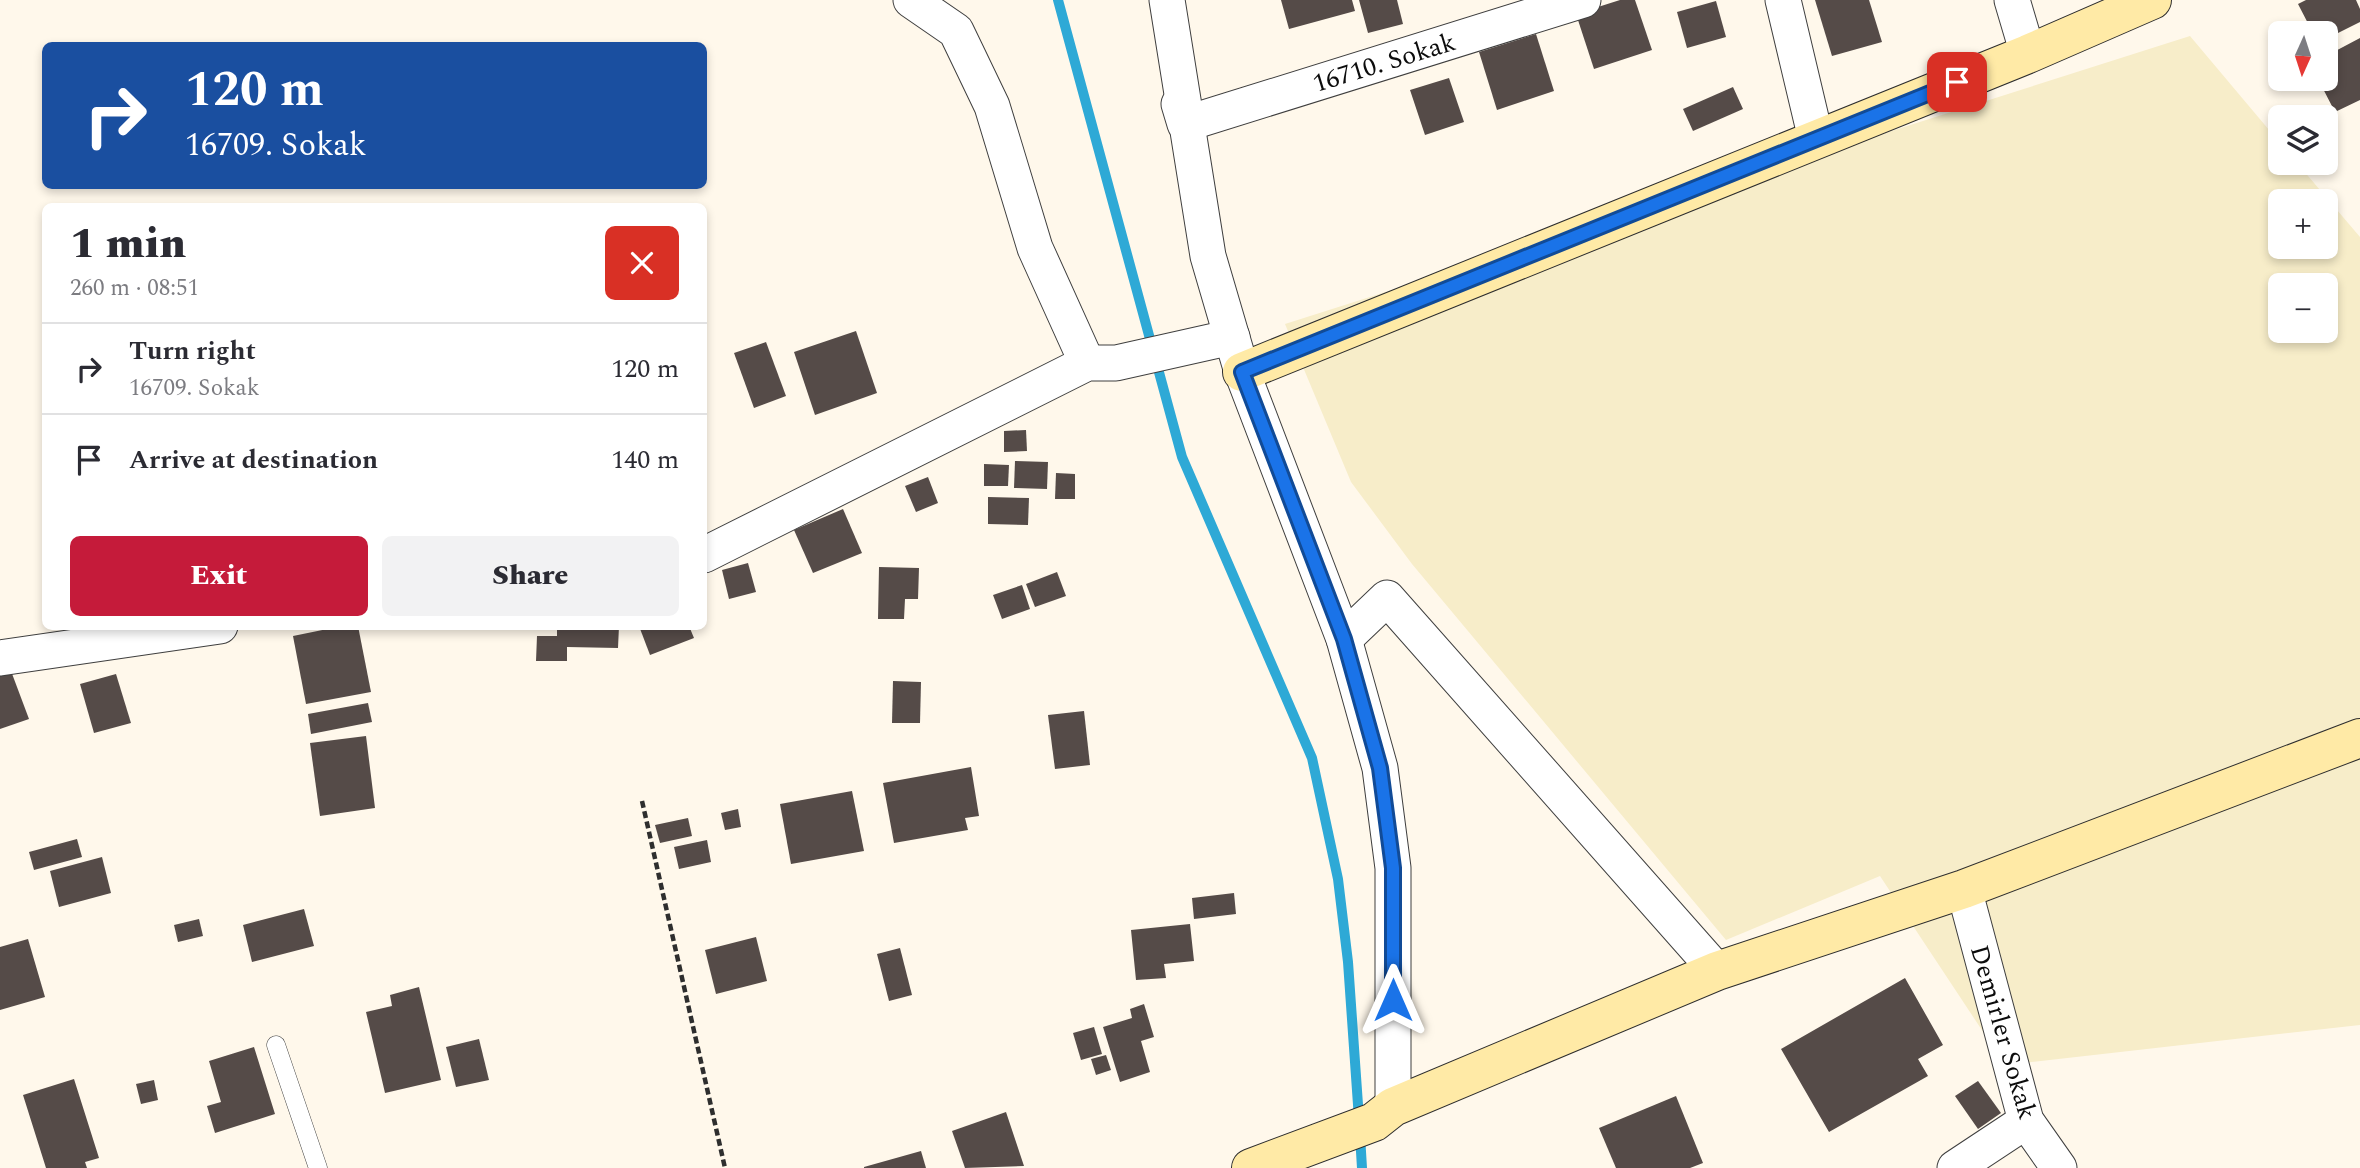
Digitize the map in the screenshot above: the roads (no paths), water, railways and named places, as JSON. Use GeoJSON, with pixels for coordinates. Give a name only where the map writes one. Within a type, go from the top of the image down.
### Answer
{"type":"FeatureCollection","features":[{"type":"Feature","properties":{"kind":"main road"},"geometry":{"type":"LineString","coordinates":[[1237,354],[1816,139],[2028,54],[2152,0]]}},
{"type":"Feature","properties":{"kind":"main road"},"geometry":{"type":"LineString","coordinates":[[1251,1168],[1717,971],[1964,889],[2360,738]]}},
{"type":"Feature","properties":{"kind":"street"},"geometry":{"type":"LineString","coordinates":[[911,0],[953,16],[992,106],[1035,248],[1101,363]]}},
{"type":"Feature","properties":{"kind":"street"},"geometry":{"type":"LineString","coordinates":[[1143,0],[1185,124]]}},
{"type":"Feature","properties":{"kind":"street"},"geometry":{"type":"LineString","coordinates":[[1167,0],[1208,256],[1237,354],[1344,639],[1380,768],[1393,868],[1384,1114]]}},
{"type":"Feature","properties":{"kind":"street","name":"16710. Sokak"},"geometry":{"type":"LineString","coordinates":[[1185,124],[1583,0]]}},
{"type":"Feature","properties":{"kind":"street"},"geometry":{"type":"LineString","coordinates":[[1783,0],[1816,139]]}},
{"type":"Feature","properties":{"kind":"street"},"geometry":{"type":"LineString","coordinates":[[2012,0],[2028,54]]}},
{"type":"Feature","properties":{"kind":"street"},"geometry":{"type":"LineString","coordinates":[[707,554],[1101,363],[1179,348],[1237,354]]}},
{"type":"Feature","properties":{"kind":"street"},"geometry":{"type":"LineString","coordinates":[[1344,639],[1387,598],[1717,971]]}},
{"type":"Feature","properties":{"kind":"street"},"geometry":{"type":"LineString","coordinates":[[0,658],[192,630]]}},
{"type":"Feature","properties":{"kind":"street","name":"Demirler Sokak"},"geometry":{"type":"LineString","coordinates":[[1964,889],[2026,1121],[2059,1168]]}},
{"type":"Feature","properties":{"kind":"street"},"geometry":{"type":"LineString","coordinates":[[1955,1168],[2026,1121]]}},
{"type":"Feature","properties":{"kind":"lane"},"geometry":{"type":"LineString","coordinates":[[275,1045],[318,1168]]}},
{"type":"Feature","properties":{"kind":"waterway"},"geometry":{"type":"LineString","coordinates":[[1058,0],[1182,457],[1312,758],[1338,879],[1348,962],[1359,1119]]}},
{"type":"Feature","properties":{"kind":"waterway"},"geometry":{"type":"LineString","coordinates":[[1360,1135],[1362,1168]]}}]}
